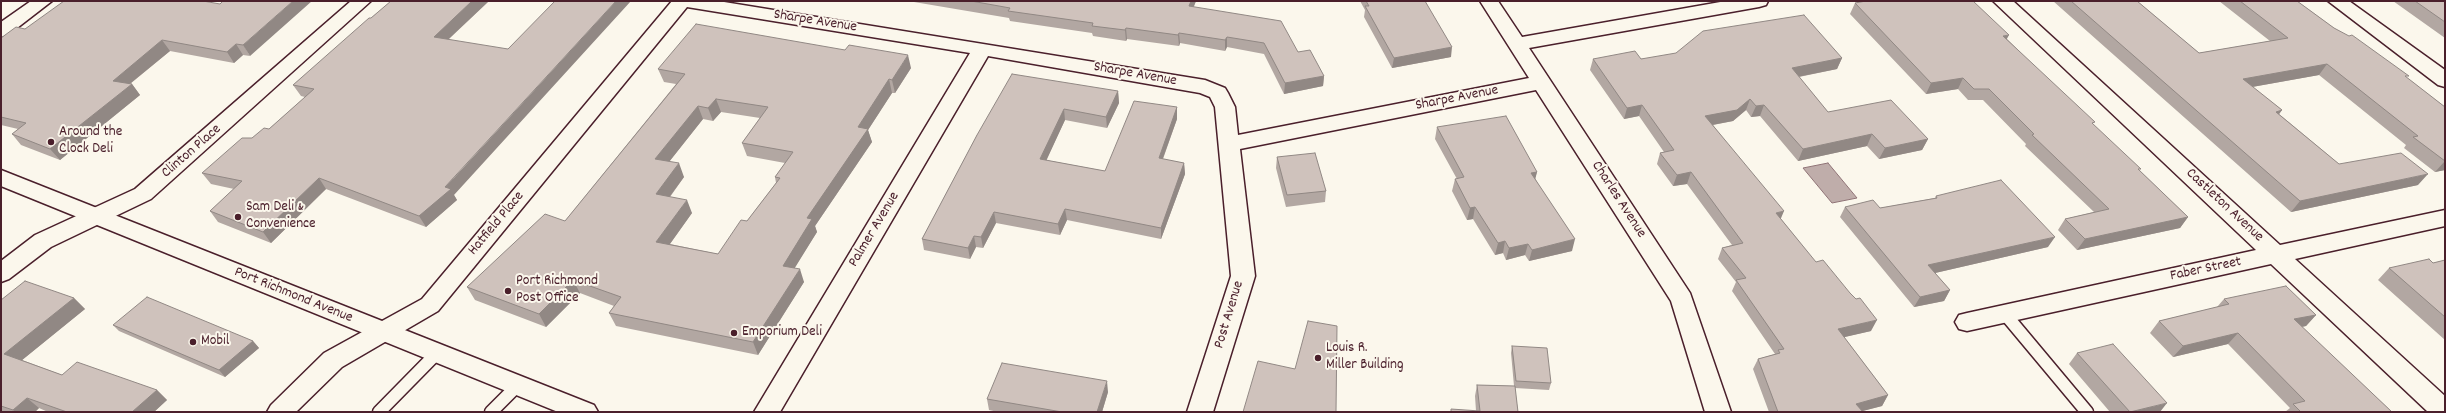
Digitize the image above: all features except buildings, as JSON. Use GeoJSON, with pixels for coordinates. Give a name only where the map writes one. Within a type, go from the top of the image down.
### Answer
{"type":"FeatureCollection","features":[{"type":"Feature","properties":{"kind":"street"},"geometry":{"type":"LineString","coordinates":[[1,31],[43,1]]}},
{"type":"Feature","properties":{"kind":"street","name":"Clinton Place"},"geometry":{"type":"LineString","coordinates":[[1,273],[43,241],[149,189],[362,1]]}},
{"type":"Feature","properties":{"kind":"street","name":"Sharpe Avenue"},"geometry":{"type":"LineString","coordinates":[[682,1],[982,48],[1205,87],[1218,92],[1225,107],[1228,144],[1542,82]]}},
{"type":"Feature","properties":{"kind":"street","name":"Hatfield Place"},"geometry":{"type":"LineString","coordinates":[[280,412],[334,360],[430,304],[682,1]]}},
{"type":"Feature","properties":{"kind":"street","name":"Charles Avenue"},"geometry":{"type":"LineString","coordinates":[[1489,1],[1682,300],[1718,412]]}},
{"type":"Feature","properties":{"kind":"street"},"geometry":{"type":"LineString","coordinates":[[1517,44],[1759,1]]}},
{"type":"Feature","properties":{"kind":"street","name":"Castleton Avenue"},"geometry":{"type":"LineString","coordinates":[[2002,1],[2277,254],[2445,412]]}},
{"type":"Feature","properties":{"kind":"street"},"geometry":{"type":"LineString","coordinates":[[2336,1],[2445,80]]}},
{"type":"Feature","properties":{"kind":"street","name":"Palmer Avenue"},"geometry":{"type":"LineString","coordinates":[[767,412],[982,48]]}},
{"type":"Feature","properties":{"kind":"street","name":"Post Avenue"},"geometry":{"type":"LineString","coordinates":[[1200,412],[1243,276],[1228,144]]}},
{"type":"Feature","properties":{"kind":"street","name":"Port Richmond Avenue"},"geometry":{"type":"LineString","coordinates":[[1,178],[381,332],[585,412]]}},
{"type":"Feature","properties":{"kind":"street","name":"Faber Street"},"geometry":{"type":"LineString","coordinates":[[1967,322],[2445,218]]}},
{"type":"Feature","properties":{"kind":"lane"},"geometry":{"type":"LineString","coordinates":[[2005,314],[2087,412]]}},
{"type":"Feature","properties":{"kind":"lane"},"geometry":{"type":"LineString","coordinates":[[378,412],[436,354]]}},
{"type":"Feature","properties":{"kind":"lane"},"geometry":{"type":"LineString","coordinates":[[491,412],[517,386]]}},
{"type":"Feature","properties":{"kind":"shaded area"},"geometry":{"type":"Polygon","coordinates":[[[1828,163],[1857,198],[1832,203],[1803,168],[1828,163]]]}},
{"type":"Feature","properties":{"kind":"place","name":"Around the Clock Deli"},"geometry":{"type":"Point","coordinates":[51,142]}},
{"type":"Feature","properties":{"kind":"place","name":"Sam Deli & Convenience"},"geometry":{"type":"Point","coordinates":[238,217]}},
{"type":"Feature","properties":{"kind":"place","name":"Port Richmond Post Office"},"geometry":{"type":"Point","coordinates":[508,291]}},
{"type":"Feature","properties":{"kind":"place","name":"Emporium Deli"},"geometry":{"type":"Point","coordinates":[734,333]}},
{"type":"Feature","properties":{"kind":"place","name":"Mobil"},"geometry":{"type":"Point","coordinates":[193,342]}},
{"type":"Feature","properties":{"kind":"place","name":"Louis R. Miller Building"},"geometry":{"type":"Point","coordinates":[1318,358]}}]}
